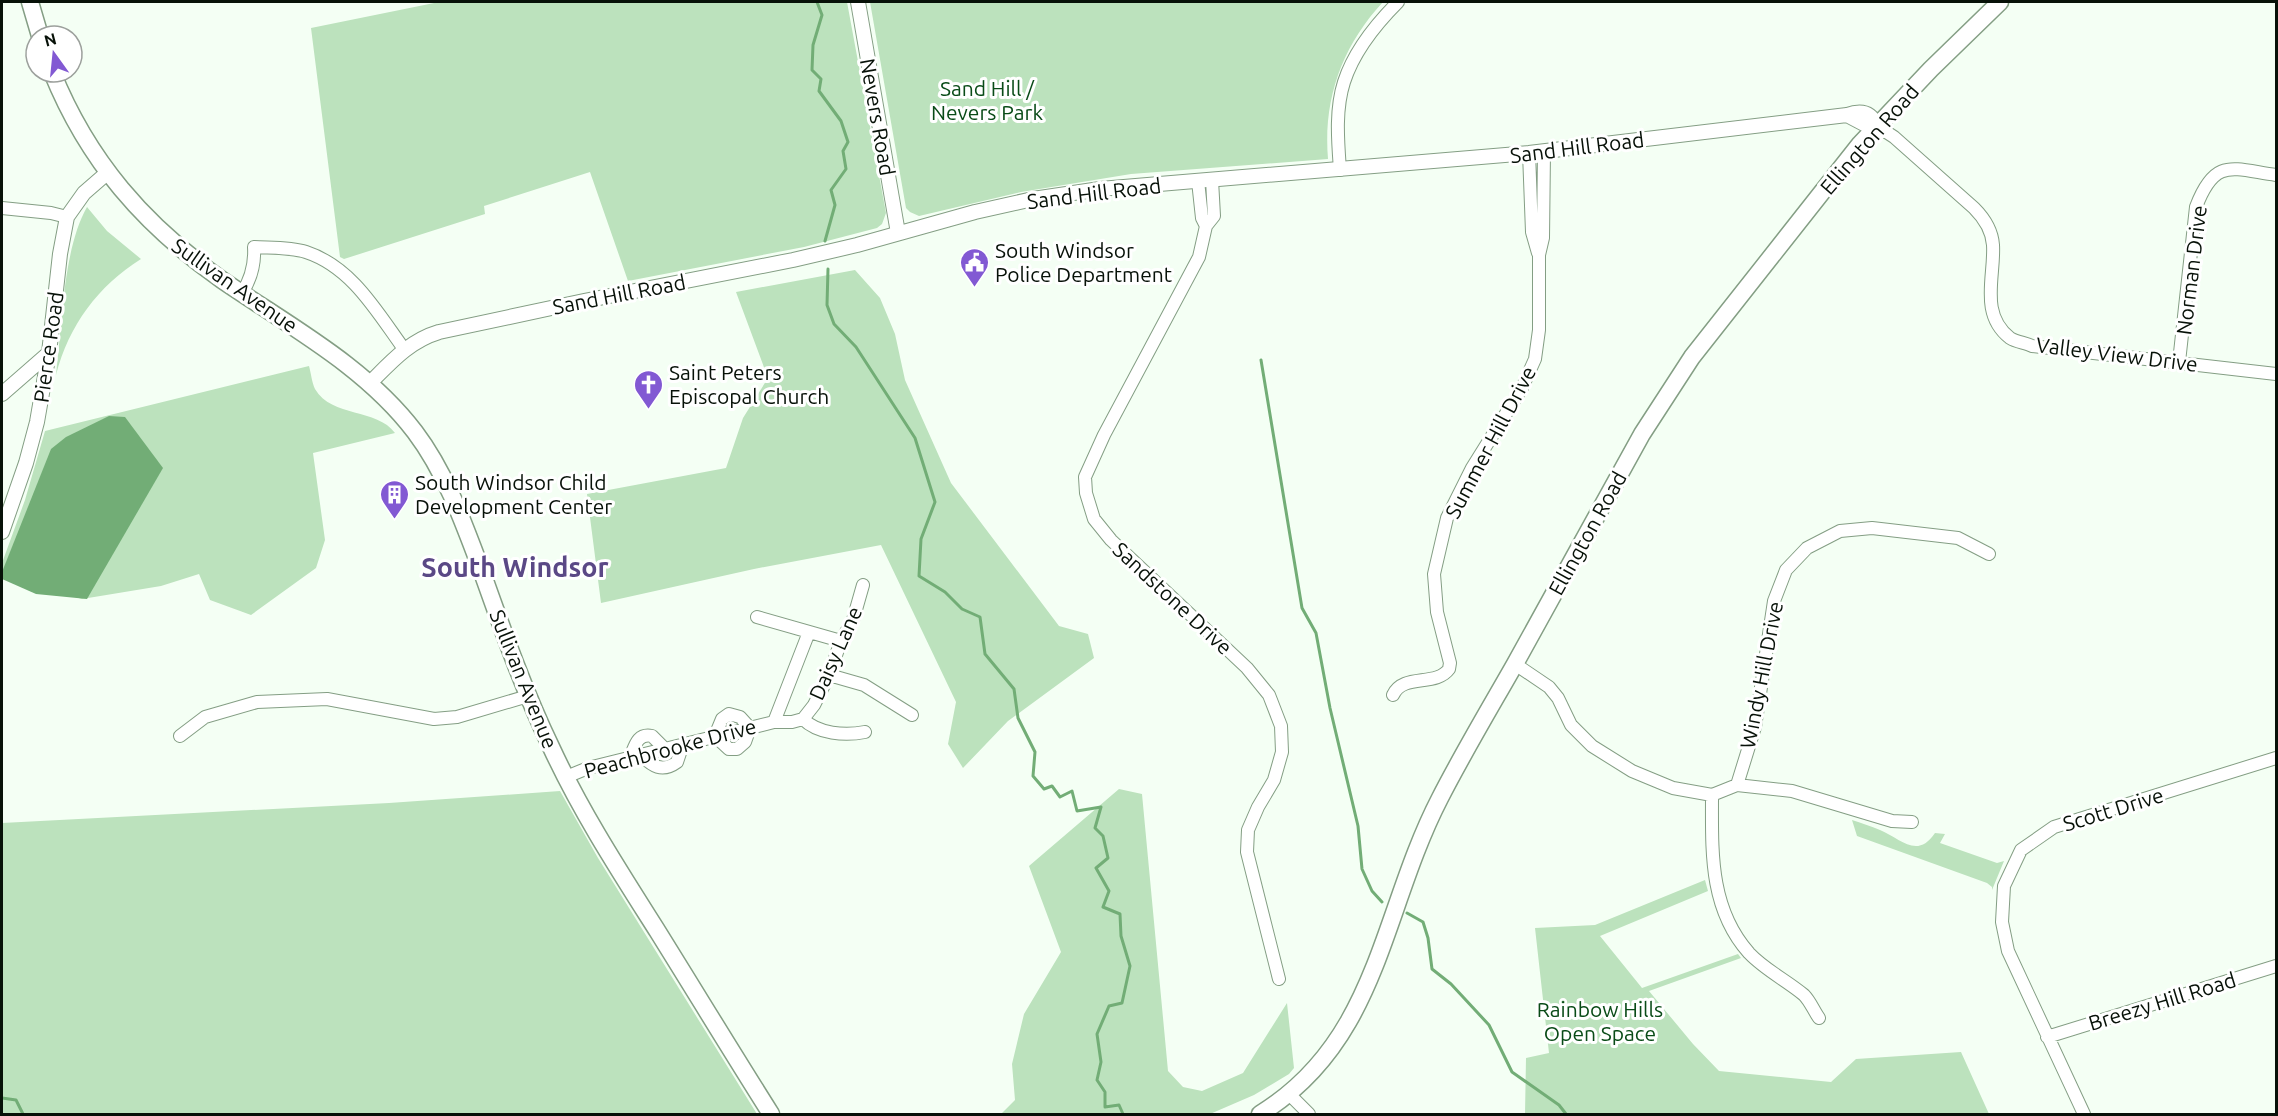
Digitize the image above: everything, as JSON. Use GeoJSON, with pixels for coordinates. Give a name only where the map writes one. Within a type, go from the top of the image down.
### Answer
{"type":"FeatureCollection","features":[{"type":"Feature","properties":{"kind":"main road"},"geometry":{"type":"LineString","coordinates":[[30,2],[36,24]]}},
{"type":"Feature","properties":{"kind":"main road","name":"Ellington Road"},"geometry":{"type":"LineString","coordinates":[[1260,1114],[1289,1094],[1312,1072],[1331,1051],[1347,1027],[1373,974],[1395,905],[1424,831],[1642,434],[1674,383],[1748,285],[1877,126],[2000,2]]}},
{"type":"Feature","properties":{"kind":"main road","name":"Sullivan Avenue"},"geometry":{"type":"LineString","coordinates":[[58,84],[79,128],[107,173],[170,240],[242,293],[316,342],[390,402],[415,433],[447,484],[528,696],[566,777],[613,861],[771,1114]]}},
{"type":"Feature","properties":{"kind":"street","name":"Nevers Road"},"geometry":{"type":"LineString","coordinates":[[858,2],[898,233]]}},
{"type":"Feature","properties":{"kind":"street"},"geometry":{"type":"LineString","coordinates":[[1340,170],[1338,136],[1344,82],[1373,28],[1398,2]]}},
{"type":"Feature","properties":{"kind":"street","name":"Sand Hill Road"},"geometry":{"type":"LineString","coordinates":[[369,384],[404,349],[427,336],[477,323],[793,260],[1033,199],[1100,189],[1544,152],[1847,115],[1866,125],[1877,126]]}},
{"type":"Feature","properties":{"kind":"street","name":"Valley View Drive"},"geometry":{"type":"LineString","coordinates":[[1877,126],[1894,137],[1983,218],[1993,245],[1990,303],[1997,321],[2010,338],[2032,346],[2277,374]]}},
{"type":"Feature","properties":{"kind":"street","name":"Summer Hill Drive"},"geometry":{"type":"LineString","coordinates":[[1393,695],[1399,687],[1405,684],[1442,676],[1449,669],[1450,663],[1434,596],[1434,574],[1447,518],[1472,468],[1522,388],[1535,359],[1539,330],[1539,255],[1543,238],[1544,152]]}},
{"type":"Feature","properties":{"kind":"street","name":"Summer Hill Drive"},"geometry":{"type":"LineString","coordinates":[[1529,153],[1532,232],[1539,255]]}},
{"type":"Feature","properties":{"kind":"street","name":"Norman Drive"},"geometry":{"type":"LineString","coordinates":[[2179,362],[2196,207],[2204,187],[2213,175],[2220,171],[2234,169],[2277,175]]}},
{"type":"Feature","properties":{"kind":"street","name":"Pierce Road"},"geometry":{"type":"LineString","coordinates":[[2,532],[26,463],[37,422],[49,353],[60,254],[67,217],[84,193],[107,173]]}},
{"type":"Feature","properties":{"kind":"street","name":"Sandstone Drive"},"geometry":{"type":"LineString","coordinates":[[1212,180],[1214,216],[1206,226],[1199,257],[1104,435],[1085,477],[1086,493],[1094,519],[1111,540],[1246,668],[1269,695],[1281,726],[1282,752],[1274,780],[1248,830],[1247,852],[1279,979]]}},
{"type":"Feature","properties":{"kind":"street","name":"Sandstone Drive"},"geometry":{"type":"LineString","coordinates":[[1198,181],[1202,218],[1206,226]]}},
{"type":"Feature","properties":{"kind":"street"},"geometry":{"type":"LineString","coordinates":[[2,208],[67,217]]}},
{"type":"Feature","properties":{"kind":"street"},"geometry":{"type":"LineString","coordinates":[[242,293],[249,282],[255,256],[254,247],[304,251],[330,262],[346,274],[404,349]]}},
{"type":"Feature","properties":{"kind":"street"},"geometry":{"type":"LineString","coordinates":[[2,394],[49,353]]}},
{"type":"Feature","properties":{"kind":"street","name":"Windy Hill Drive"},"geometry":{"type":"LineString","coordinates":[[1737,785],[1755,727],[1774,601],[1786,570],[1807,548],[1840,531],[1872,528],[1958,538],[1989,554]]}},
{"type":"Feature","properties":{"kind":"street","name":"Daisy Lane"},"geometry":{"type":"LineString","coordinates":[[803,719],[814,705],[829,675],[841,641],[853,620],[863,585]]}},
{"type":"Feature","properties":{"kind":"street"},"geometry":{"type":"LineString","coordinates":[[757,617],[841,641]]}},
{"type":"Feature","properties":{"kind":"street","name":"Peachbrooke Drive"},"geometry":{"type":"LineString","coordinates":[[774,722],[809,632]]}},
{"type":"Feature","properties":{"kind":"street"},"geometry":{"type":"LineString","coordinates":[[1515,664],[1549,687],[1558,698],[1571,725],[1592,746],[1632,771],[1672,788],[1712,795],[1727,791],[1737,785],[1791,791],[1892,821],[1912,822]]}},
{"type":"Feature","properties":{"kind":"street"},"geometry":{"type":"LineString","coordinates":[[829,675],[864,685],[912,715]]}},
{"type":"Feature","properties":{"kind":"street"},"geometry":{"type":"LineString","coordinates":[[180,736],[205,717],[257,702],[327,699],[434,719],[457,717],[528,696]]}},
{"type":"Feature","properties":{"kind":"street"},"geometry":{"type":"LineString","coordinates":[[729,714],[740,717],[750,728],[745,742],[737,749],[729,748],[715,736],[722,719],[729,714]]}},
{"type":"Feature","properties":{"kind":"street"},"geometry":{"type":"LineString","coordinates":[[803,719],[810,726],[829,732],[845,734],[865,732]]}},
{"type":"Feature","properties":{"kind":"street","name":"Peachbrooke Drive"},"geometry":{"type":"LineString","coordinates":[[566,777],[583,770],[715,736],[774,722],[792,722],[803,719]]}},
{"type":"Feature","properties":{"kind":"street"},"geometry":{"type":"LineString","coordinates":[[665,749],[652,736],[644,735],[638,740],[635,756],[655,767],[666,768],[676,762],[683,744]]}},
{"type":"Feature","properties":{"kind":"street","name":"Scott Drive"},"geometry":{"type":"LineString","coordinates":[[2084,1114],[2008,951],[2002,922],[2004,886],[2021,850],[2054,827],[2277,758]]}},
{"type":"Feature","properties":{"kind":"street"},"geometry":{"type":"LineString","coordinates":[[1712,795],[1711,854],[1717,891],[1730,924],[1749,952],[1806,997],[1819,1018]]}},
{"type":"Feature","properties":{"kind":"street","name":"Breezy Hill Road"},"geometry":{"type":"LineString","coordinates":[[2047,1037],[2277,966]]}},
{"type":"Feature","properties":{"kind":"street"},"geometry":{"type":"LineString","coordinates":[[1289,1094],[1309,1114]]}},
{"type":"Feature","properties":{"kind":"green space"},"geometry":{"type":"Polygon","coordinates":[[[439,2],[847,2],[886,213],[882,224],[877,228],[804,247],[628,281],[590,172],[484,206],[485,214],[344,259],[340,257],[311,28],[439,2]]]}},
{"type":"Feature","properties":{"kind":"green space","name":"Sand Hill / Nevers Park"},"geometry":{"type":"Polygon","coordinates":[[[870,2],[1383,2],[1356,37],[1338,74],[1329,115],[1328,159],[1131,174],[1021,192],[919,216],[906,208],[870,2]]]}},
{"type":"Feature","properties":{"kind":"green space"},"geometry":{"type":"Polygon","coordinates":[[[87,207],[107,231],[141,259],[111,281],[87,308],[69,340],[56,375],[68,266],[79,224],[87,207]]]}},
{"type":"Feature","properties":{"kind":"green space"},"geometry":{"type":"Polygon","coordinates":[[[855,270],[880,298],[895,334],[905,380],[951,483],[1059,626],[1088,634],[1094,658],[1008,721],[963,768],[948,744],[956,702],[881,545],[754,569],[601,603],[587,494],[726,468],[743,418],[768,378],[736,292],[855,270]]]}},
{"type":"Feature","properties":{"kind":"green space"},"geometry":{"type":"Polygon","coordinates":[[[309,366],[314,387],[323,398],[332,405],[377,420],[387,425],[395,433],[313,453],[325,540],[316,568],[251,615],[210,600],[199,574],[161,586],[82,599],[2,575],[2,563],[25,500],[45,431],[309,366]]]}},
{"type":"Feature","properties":{"kind":"green space"},"geometry":{"type":"Polygon","coordinates":[[[1119,789],[1142,794],[1168,1071],[1183,1087],[1202,1091],[1243,1073],[1287,1003],[1294,1068],[1289,1074],[1254,1095],[1210,1114],[1001,1114],[1015,1100],[1012,1064],[1024,1014],[1061,952],[1029,866],[1119,789]]]}},
{"type":"Feature","properties":{"kind":"green space"},"geometry":{"type":"Polygon","coordinates":[[[560,791],[598,858],[757,1114],[2,1114],[2,823],[389,803],[560,791]]]}},
{"type":"Feature","properties":{"kind":"green space"},"geometry":{"type":"Polygon","coordinates":[[[1852,820],[1877,829],[1908,845],[1922,845],[1935,833],[1945,834],[1940,843],[1997,863],[2004,861],[1992,890],[1987,883],[1857,836],[1852,820]]]}},
{"type":"Feature","properties":{"kind":"green space","name":"Rainbow Hills Open Space"},"geometry":{"type":"Polygon","coordinates":[[[1705,880],[1708,891],[1600,936],[1642,988],[1738,954],[1741,958],[1649,991],[1719,1071],[1831,1082],[1856,1059],[1961,1052],[1989,1114],[1525,1114],[1526,1058],[1549,1053],[1535,928],[1595,925],[1705,880]]]}},
{"type":"Feature","properties":{"kind":"shaded area"},"geometry":{"type":"Polygon","coordinates":[[[109,416],[125,417],[163,468],[87,599],[36,594],[2,579],[2,572],[51,449],[66,437],[109,416]]]}},
{"type":"Feature","properties":{"kind":"waterway"},"geometry":{"type":"LineString","coordinates":[[817,2],[822,15],[813,45],[812,70],[821,79],[819,91],[841,121],[848,142],[843,151],[846,169],[831,190],[835,205],[825,241]]}},
{"type":"Feature","properties":{"kind":"waterway"},"geometry":{"type":"LineString","coordinates":[[828,269],[827,305],[834,324],[856,347],[915,438],[935,502],[921,539],[919,576],[945,592],[962,609],[980,617],[985,654],[1014,689],[1018,718],[1035,752],[1033,776],[1044,789],[1052,786],[1060,797],[1072,791],[1077,811],[1101,807],[1095,828],[1103,836],[1108,858],[1096,868],[1109,891],[1103,907],[1120,914],[1121,936],[1130,966],[1122,1003],[1109,1006],[1097,1034],[1101,1062],[1097,1080],[1105,1092],[1105,1107],[1119,1105],[1123,1114]]}},
{"type":"Feature","properties":{"kind":"waterway"},"geometry":{"type":"LineString","coordinates":[[1261,360],[1302,608],[1316,633],[1330,708],[1358,826],[1362,869],[1372,891],[1382,902]]}},
{"type":"Feature","properties":{"kind":"waterway"},"geometry":{"type":"LineString","coordinates":[[1407,913],[1423,922],[1428,938],[1432,969],[1451,984],[1489,1025],[1512,1072],[1559,1105],[1566,1114]]}},
{"type":"Feature","properties":{"kind":"waterway"},"geometry":{"type":"LineString","coordinates":[[2,1098],[16,1100],[23,1114]]}},
{"type":"Feature","properties":{"kind":"place","name":"South Windsor Police Department"},"geometry":{"type":"Point","coordinates":[974,288]}},
{"type":"Feature","properties":{"kind":"place","name":"Saint Peters Episcopal Church"},"geometry":{"type":"Point","coordinates":[648,410]}},
{"type":"Feature","properties":{"kind":"place","name":"South Windsor Child Development Center"},"geometry":{"type":"Point","coordinates":[394,520]}},
{"type":"Feature","properties":{"kind":"district","name":"South Windsor"},"geometry":{"type":"Point","coordinates":[515,567]}}]}
